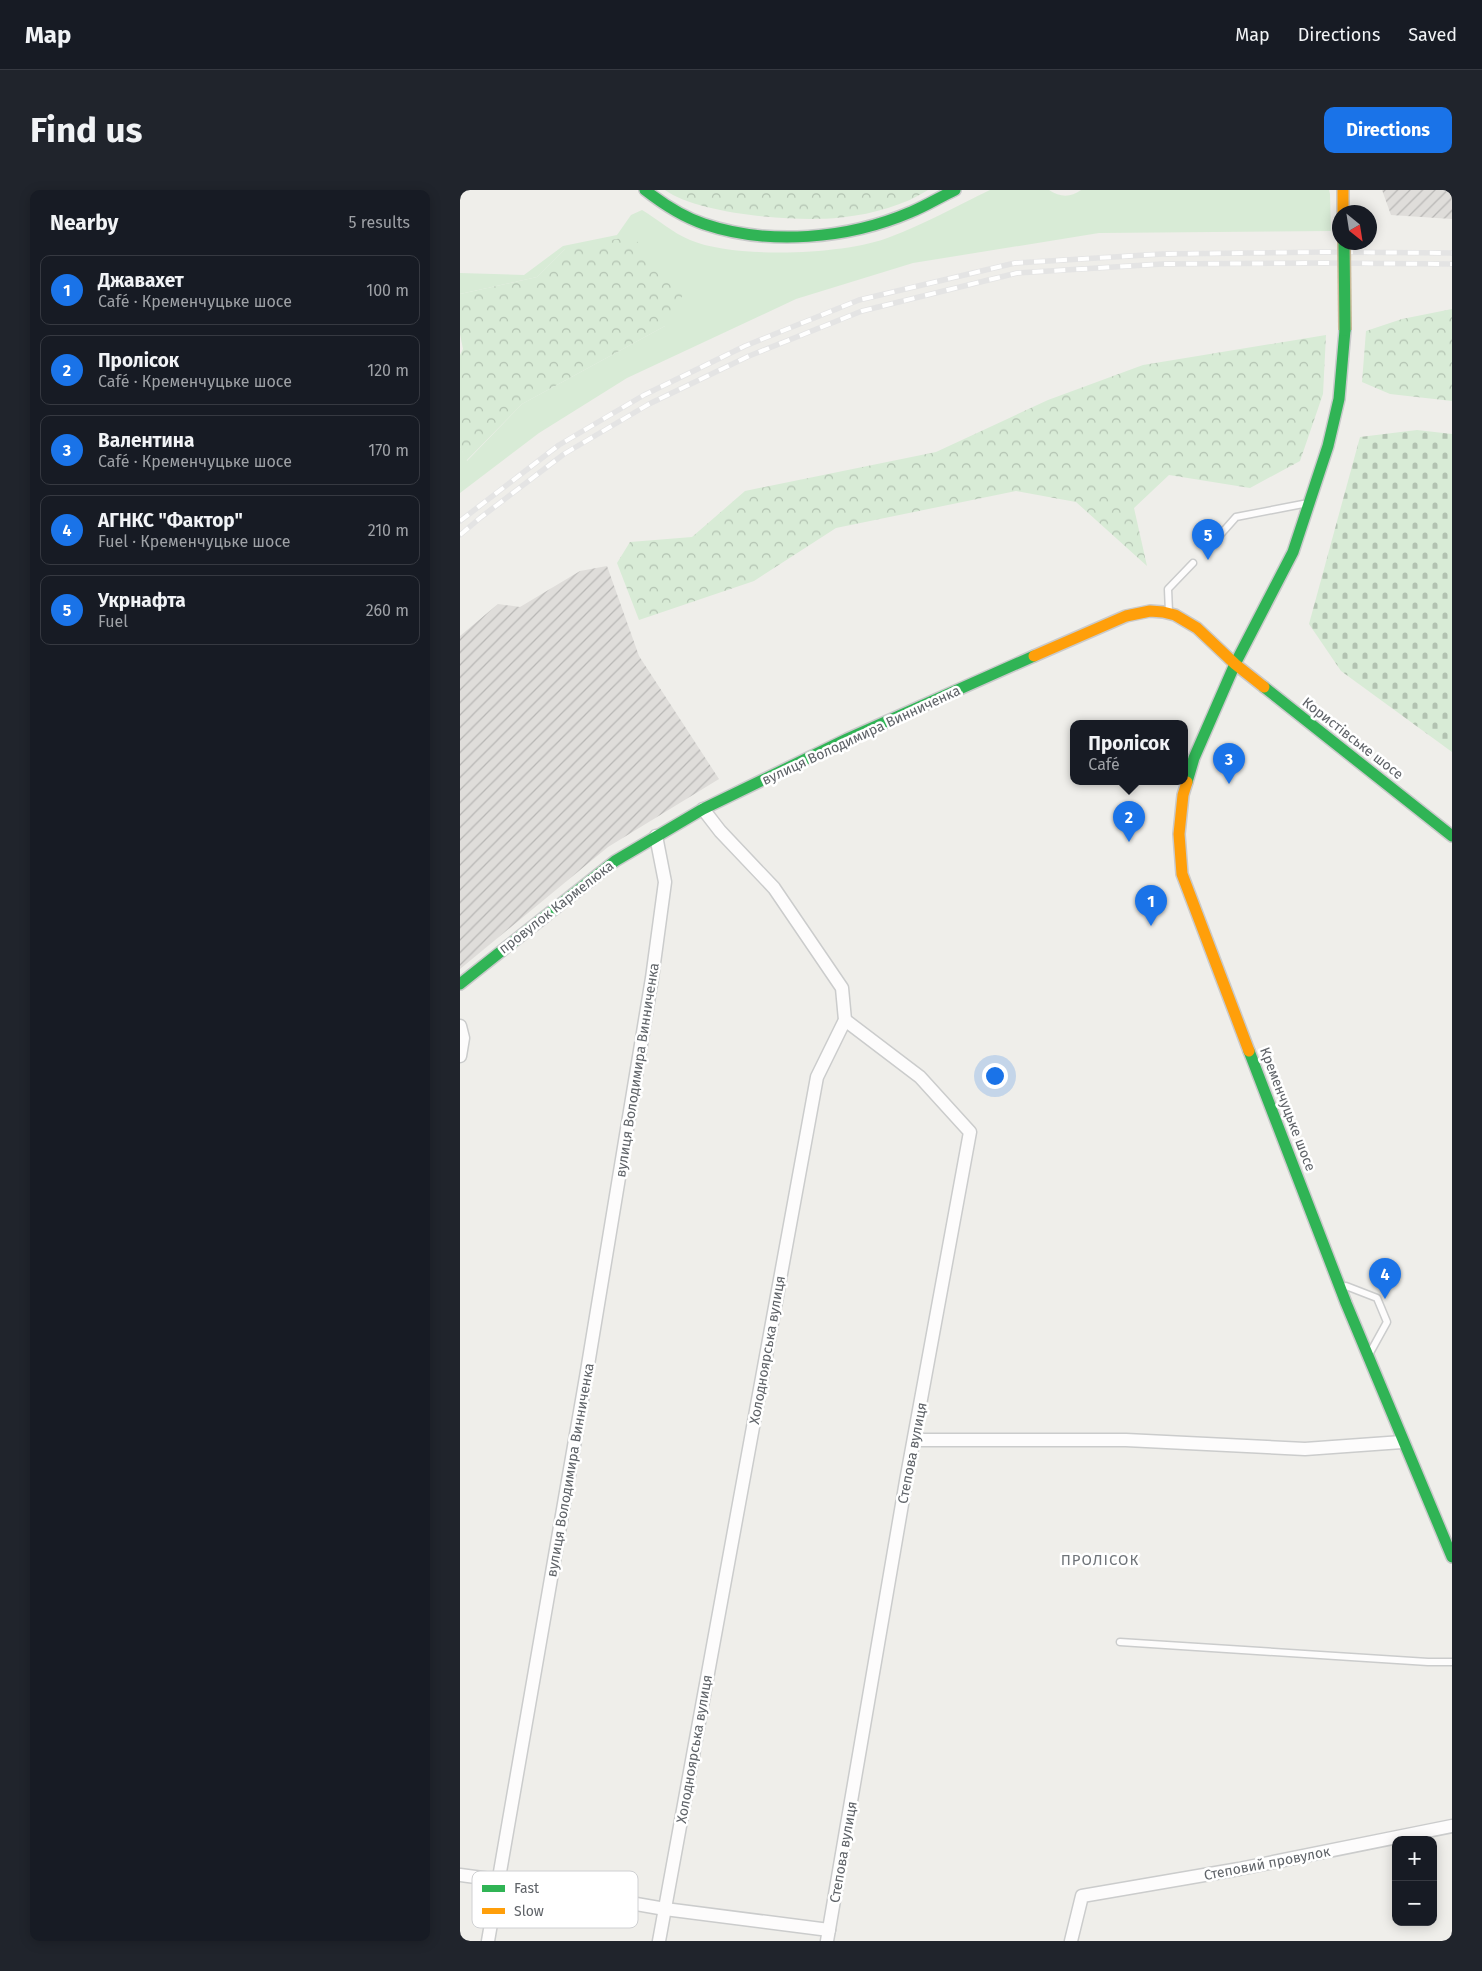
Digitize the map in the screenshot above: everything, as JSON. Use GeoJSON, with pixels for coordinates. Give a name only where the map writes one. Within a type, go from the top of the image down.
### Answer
{"type":"FeatureCollection","features":[{"type":"Feature","properties":{"kind":"main road"},"geometry":{"type":"LineString","coordinates":[[644,190],[671,209],[705,225],[739,233],[775,237],[811,236],[863,228],[904,215],[955,190]]}},
{"type":"Feature","properties":{"kind":"main road","name":"Кременчуцьке шосе"},"geometry":{"type":"LineString","coordinates":[[1188,778],[1194,758],[1235,664],[1293,552],[1328,446],[1338,399],[1345,330],[1344,250]]}},
{"type":"Feature","properties":{"kind":"main road","name":"вулиця Володимира Винниченка"},"geometry":{"type":"LineString","coordinates":[[656,836],[703,809],[847,739],[1126,616],[1151,611],[1169,613],[1183,618],[1209,638],[1235,664]]}},
{"type":"Feature","properties":{"kind":"main road","name":"Користівське шосе"},"geometry":{"type":"LineString","coordinates":[[1235,664],[1452,836]]}},
{"type":"Feature","properties":{"kind":"main road","name":"Кременчуцьке шосе"},"geometry":{"type":"LineString","coordinates":[[1186,785],[1183,795],[1179,834],[1182,874],[1338,1282],[1402,1442],[1452,1557]]}},
{"type":"Feature","properties":{"kind":"main road","name":"провулок Кармелюка"},"geometry":{"type":"LineString","coordinates":[[460,984],[615,860],[656,836]]}},
{"type":"Feature","properties":{"kind":"street"},"geometry":{"type":"LineString","coordinates":[[703,809],[720,831],[774,888],[842,988],[845,1020]]}},
{"type":"Feature","properties":{"kind":"street","name":"вулиця Володимира Винниченка"},"geometry":{"type":"LineString","coordinates":[[500,1871],[593,1338],[652,978],[665,882],[656,836]]}},
{"type":"Feature","properties":{"kind":"street","name":"Степова вулиця"},"geometry":{"type":"LineString","coordinates":[[828,1936],[970,1132],[920,1077],[845,1020]]}},
{"type":"Feature","properties":{"kind":"street","name":"Холодноярська вулиця"},"geometry":{"type":"LineString","coordinates":[[659,1941],[817,1077],[845,1020]]}},
{"type":"Feature","properties":{"kind":"street"},"geometry":{"type":"LineString","coordinates":[[460,1026],[463,1038],[460,1056]]}},
{"type":"Feature","properties":{"kind":"street"},"geometry":{"type":"LineString","coordinates":[[915,1440],[1126,1440],[1305,1449],[1402,1442]]}},
{"type":"Feature","properties":{"kind":"street","name":"Степовий провулок"},"geometry":{"type":"LineString","coordinates":[[1071,1941],[1082,1896],[1239,1869],[1452,1826]]}},
{"type":"Feature","properties":{"kind":"street"},"geometry":{"type":"LineString","coordinates":[[638,1904],[828,1936]]}},
{"type":"Feature","properties":{"kind":"street","name":"вулиця Володимира Винниченка"},"geometry":{"type":"LineString","coordinates":[[488,1941],[490,1928]]}},
{"type":"Feature","properties":{"kind":"lane"},"geometry":{"type":"LineString","coordinates":[[1212,542],[1236,517],[1309,503]]}},
{"type":"Feature","properties":{"kind":"lane"},"geometry":{"type":"LineString","coordinates":[[1169,613],[1168,590],[1193,563]]}},
{"type":"Feature","properties":{"kind":"lane"},"geometry":{"type":"LineString","coordinates":[[1338,1282],[1377,1298],[1388,1322],[1368,1356]]}},
{"type":"Feature","properties":{"kind":"lane"},"geometry":{"type":"LineString","coordinates":[[1120,1642],[1452,1662]]}},
{"type":"Feature","properties":{"kind":"shaded area"},"geometry":{"type":"Polygon","coordinates":[[[1382,190],[1452,190],[1452,219],[1391,215],[1382,190]]]}},
{"type":"Feature","properties":{"kind":"shaded area"},"geometry":{"type":"Polygon","coordinates":[[[607,566],[639,656],[719,779],[608,847],[460,969],[460,636],[498,604],[520,607],[580,571],[607,566]]]}},
{"type":"Feature","properties":{"kind":"green space"},"geometry":{"type":"Polygon","coordinates":[[[665,190],[928,190],[899,204],[866,214],[827,219],[804,219],[752,215],[702,206],[681,199],[665,190]]]}},
{"type":"Feature","properties":{"kind":"green space"},"geometry":{"type":"Polygon","coordinates":[[[990,190],[1049,190],[1065,196],[1081,190],[1329,190],[1331,231],[1099,233],[913,263],[796,299],[627,378],[539,433],[460,493],[460,446],[467,461],[522,404],[665,326],[565,249],[537,277],[460,294],[460,273],[524,275],[563,246],[617,235],[631,215],[642,210],[684,237],[709,246],[761,252],[819,251],[846,248],[871,243],[903,232],[990,190]]]}},
{"type":"Feature","properties":{"kind":"green space"},"geometry":{"type":"Polygon","coordinates":[[[632,236],[684,293],[665,326],[522,404],[466,461],[460,446],[460,355],[463,349],[460,334],[460,294],[537,277],[565,249],[632,236]]]}},
{"type":"Feature","properties":{"kind":"green space"},"geometry":{"type":"Polygon","coordinates":[[[1452,309],[1452,401],[1390,394],[1362,382],[1366,331],[1402,319],[1452,309]]]}},
{"type":"Feature","properties":{"kind":"green space"},"geometry":{"type":"Polygon","coordinates":[[[1326,335],[1323,394],[1300,461],[1250,488],[1169,475],[1134,508],[1147,566],[1076,502],[1016,491],[836,528],[754,581],[639,620],[617,563],[630,542],[692,537],[745,491],[936,452],[1048,400],[1143,365],[1326,335]]]}},
{"type":"Feature","properties":{"kind":"green space"},"geometry":{"type":"Polygon","coordinates":[[[1417,430],[1452,434],[1452,752],[1341,671],[1309,624],[1360,437],[1417,430]]]}},
{"type":"Feature","properties":{"kind":"railway"},"geometry":{"type":"LineString","coordinates":[[460,521],[559,445],[644,395],[745,346],[859,300],[1015,263],[1162,254],[1452,253]]}},
{"type":"Feature","properties":{"kind":"railway"},"geometry":{"type":"LineString","coordinates":[[460,535],[564,454],[649,404],[749,356],[862,311],[1017,273],[1162,264],[1452,264]]}},
{"type":"Feature","properties":{"kind":"traffic: fast"},"geometry":{"type":"LineString","coordinates":[[645,190],[673,210],[704,224],[729,231],[781,237],[835,233],[887,221],[922,207],[955,190]]}},
{"type":"Feature","properties":{"kind":"traffic: fast"},"geometry":{"type":"LineString","coordinates":[[1344,250],[1345,330]]}},
{"type":"Feature","properties":{"kind":"traffic: fast"},"geometry":{"type":"LineString","coordinates":[[1188,779],[1194,758],[1235,664],[1293,552],[1328,446],[1339,399],[1345,330]]}},
{"type":"Feature","properties":{"kind":"traffic: fast"},"geometry":{"type":"LineString","coordinates":[[460,984],[615,861],[703,809],[847,739],[1034,656]]}},
{"type":"Feature","properties":{"kind":"traffic: fast"},"geometry":{"type":"LineString","coordinates":[[1264,687],[1452,836]]}},
{"type":"Feature","properties":{"kind":"traffic: fast"},"geometry":{"type":"LineString","coordinates":[[1249,1051],[1346,1303],[1452,1557]]}},
{"type":"Feature","properties":{"kind":"traffic: slow"},"geometry":{"type":"LineString","coordinates":[[1343,190],[1343,205]]}},
{"type":"Feature","properties":{"kind":"traffic: slow"},"geometry":{"type":"LineString","coordinates":[[1034,656],[1126,616],[1150,611],[1163,612],[1175,615],[1197,628],[1235,664],[1264,687]]}},
{"type":"Feature","properties":{"kind":"traffic: slow"},"geometry":{"type":"LineString","coordinates":[[1186,785],[1183,795],[1179,834],[1182,874],[1249,1051]]}},
{"type":"Feature","properties":{"kind":"place","name":"Укрнафта"},"geometry":{"type":"Point","coordinates":[1208,560]}},
{"type":"Feature","properties":{"kind":"place","name":"Валентина"},"geometry":{"type":"Point","coordinates":[1229,784]}},
{"type":"Feature","properties":{"kind":"place","name":"Пролісок"},"geometry":{"type":"Point","coordinates":[1129,842]}},
{"type":"Feature","properties":{"kind":"place","name":"Джавахет"},"geometry":{"type":"Point","coordinates":[1151,926]}},
{"type":"Feature","properties":{"kind":"place","name":"АГНКС \"Фактор\""},"geometry":{"type":"Point","coordinates":[1385,1299]}},
{"type":"Feature","properties":{"kind":"district","name":"ПРОЛІСОК"},"geometry":{"type":"Point","coordinates":[1100,1560]}}]}
